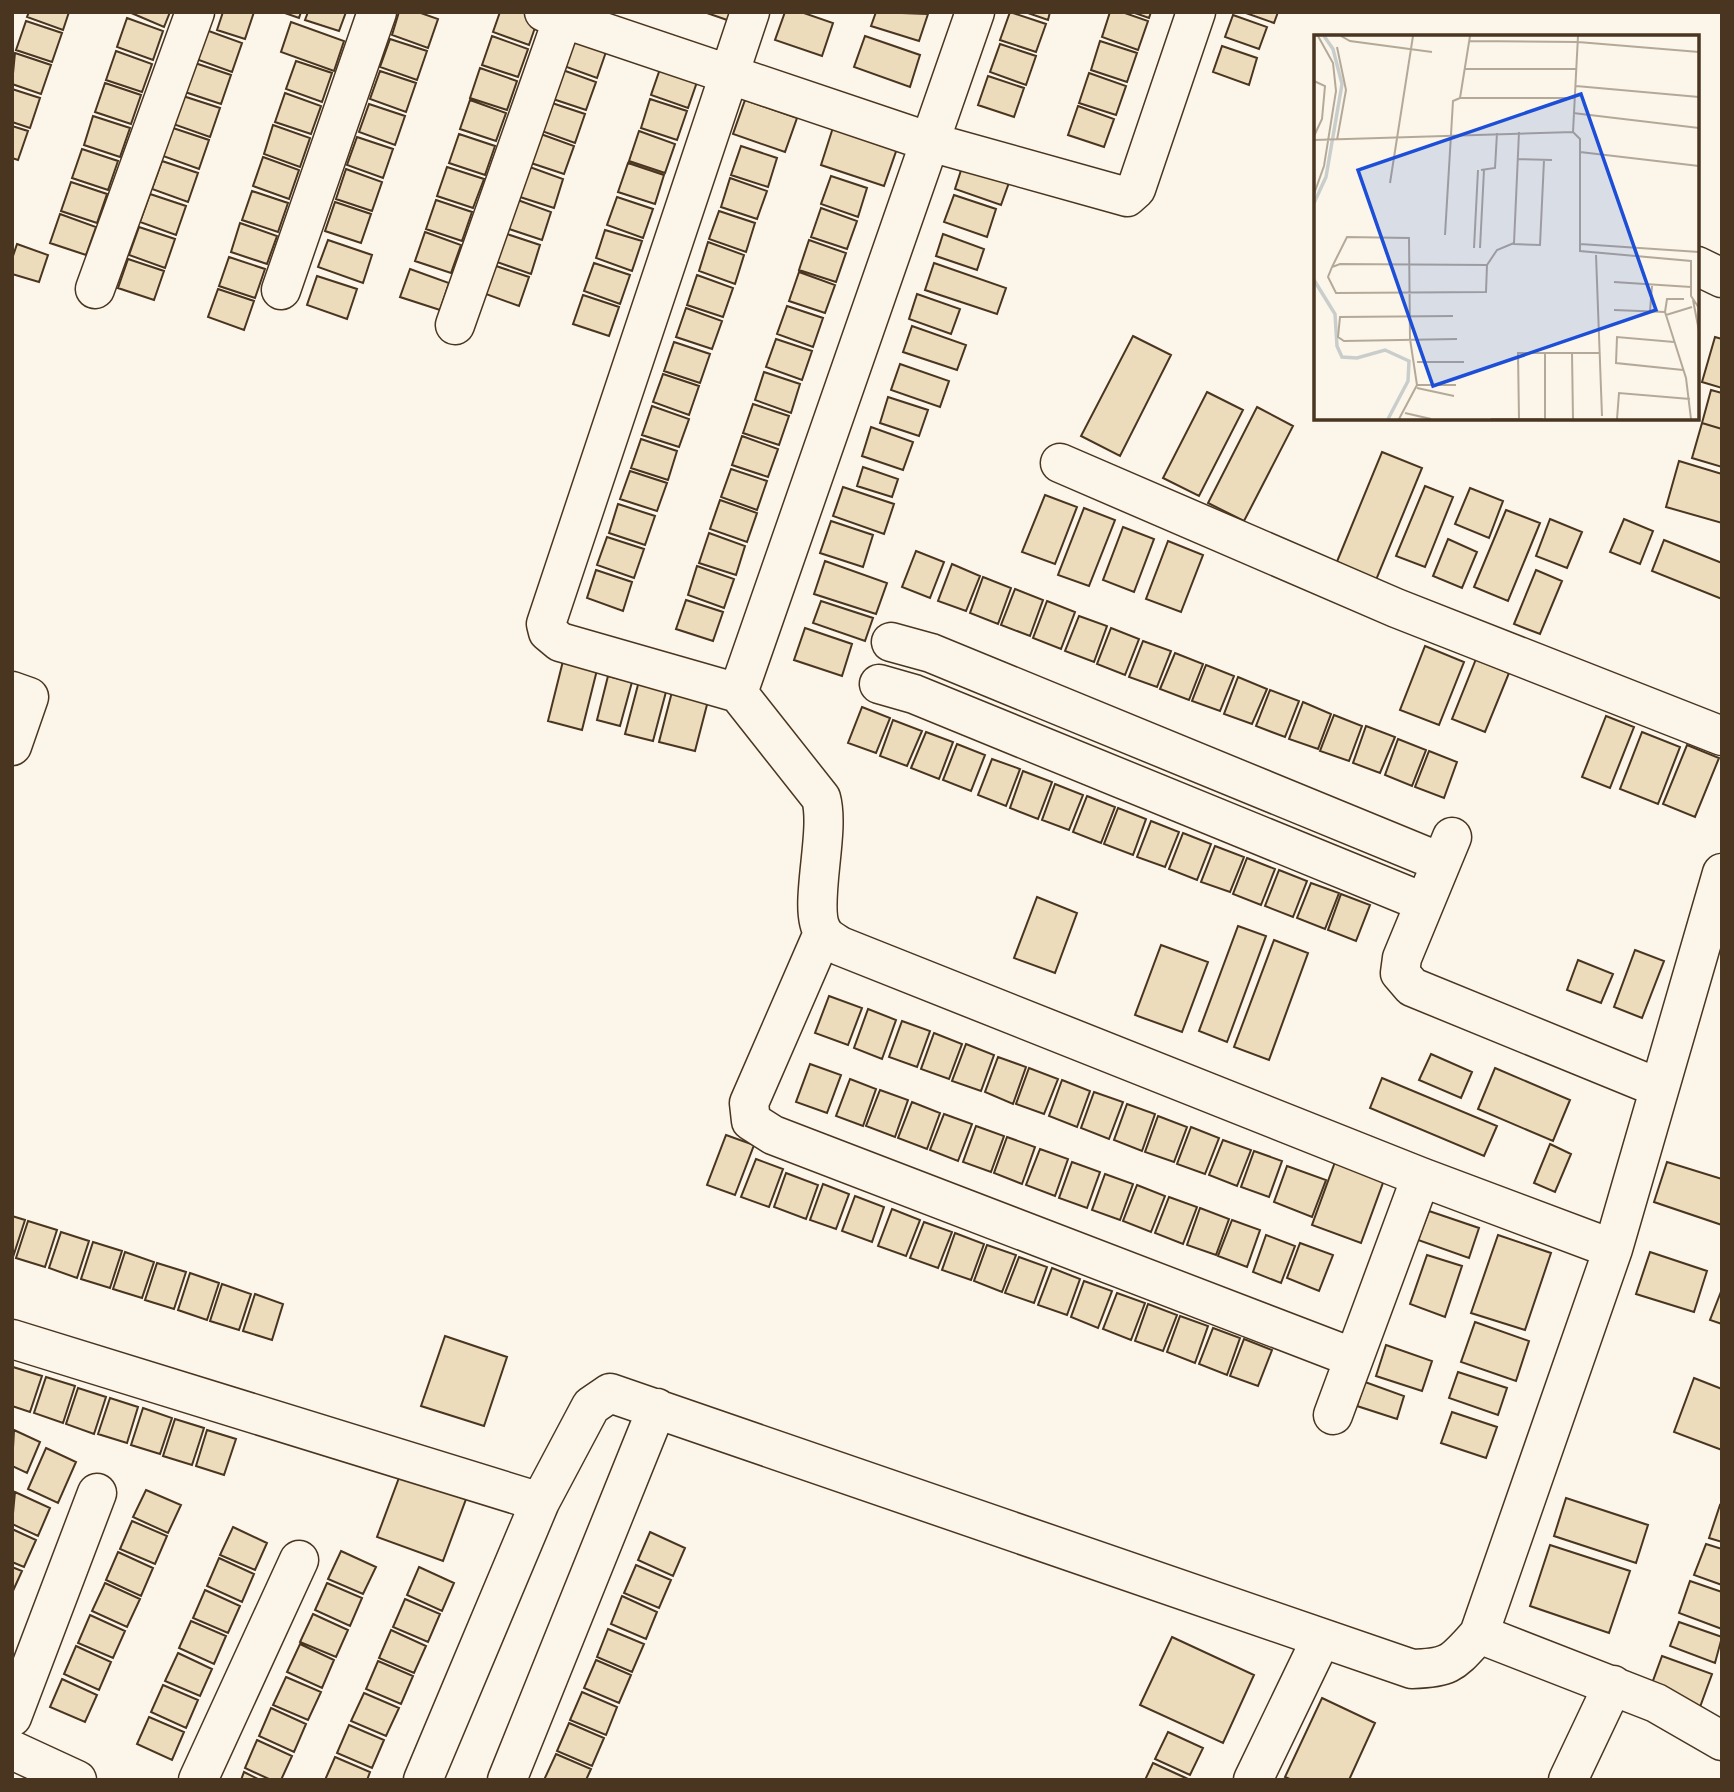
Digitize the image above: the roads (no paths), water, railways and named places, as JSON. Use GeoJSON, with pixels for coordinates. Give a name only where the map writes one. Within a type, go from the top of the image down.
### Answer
{"type":"FeatureCollection","features":[{"type":"Feature","properties":{"kind":"street"},"geometry":{"type":"LineString","coordinates":[[95,289],[195,12]]}},
{"type":"Feature","properties":{"kind":"street"},"geometry":{"type":"LineString","coordinates":[[281,290],[377,12]]}},
{"type":"Feature","properties":{"kind":"street"},"geometry":{"type":"LineString","coordinates":[[750,12],[546,624],[548,632],[560,642],[738,694],[821,798],[826,815],[817,915],[823,933],[840,946],[1421,1177],[1613,1249]]}},
{"type":"Feature","properties":{"kind":"street"},"geometry":{"type":"LineString","coordinates":[[738,694],[975,12]]}},
{"type":"Feature","properties":{"kind":"street"},"geometry":{"type":"LineString","coordinates":[[455,325],[557,14],[728,76],[930,142],[1128,197],[1136,189],[1196,12]]}},
{"type":"Feature","properties":{"kind":"street"},"geometry":{"type":"LineString","coordinates":[[1699,267],[1722,278]]}},
{"type":"Feature","properties":{"kind":"street"},"geometry":{"type":"LineString","coordinates":[[1060,463],[1396,608],[1722,736]]}},
{"type":"Feature","properties":{"kind":"street"},"geometry":{"type":"LineString","coordinates":[[891,642],[932,653],[1446,850],[1402,958],[1401,973],[1412,987],[1659,1088]]}},
{"type":"Feature","properties":{"kind":"street"},"geometry":{"type":"LineString","coordinates":[[932,653],[897,689],[1423,902]]}},
{"type":"Feature","properties":{"kind":"street"},"geometry":{"type":"LineString","coordinates":[[12,691],[29,696],[12,746]]}},
{"type":"Feature","properties":{"kind":"street"},"geometry":{"type":"LineString","coordinates":[[423,1780],[540,1502],[592,1406],[610,1393],[620,1394],[1412,1669],[1441,1668],[1458,1657],[1479,1634],[1613,1249],[1722,873]]}},
{"type":"Feature","properties":{"kind":"street"},"geometry":{"type":"LineString","coordinates":[[823,933],[749,1103],[751,1121],[773,1135],[1354,1358]]}},
{"type":"Feature","properties":{"kind":"street"},"geometry":{"type":"LineString","coordinates":[[1333,1415],[1421,1177]]}},
{"type":"Feature","properties":{"kind":"street"},"geometry":{"type":"LineString","coordinates":[[12,1339],[540,1502]]}},
{"type":"Feature","properties":{"kind":"street"},"geometry":{"type":"LineString","coordinates":[[507,1780],[657,1408]]}},
{"type":"Feature","properties":{"kind":"street"},"geometry":{"type":"LineString","coordinates":[[12,1717],[97,1493]]}},
{"type":"Feature","properties":{"kind":"street"},"geometry":{"type":"LineString","coordinates":[[198,1780],[299,1559]]}},
{"type":"Feature","properties":{"kind":"street"},"geometry":{"type":"LineString","coordinates":[[1479,1634],[1612,1685],[1719,1732]]}},
{"type":"Feature","properties":{"kind":"street"},"geometry":{"type":"LineString","coordinates":[[1253,1780],[1321,1639]]}},
{"type":"Feature","properties":{"kind":"street"},"geometry":{"type":"LineString","coordinates":[[1568,1780],[1612,1685]]}},
{"type":"Feature","properties":{"kind":"street"},"geometry":{"type":"LineString","coordinates":[[12,1750],[77,1780]]}}]}
